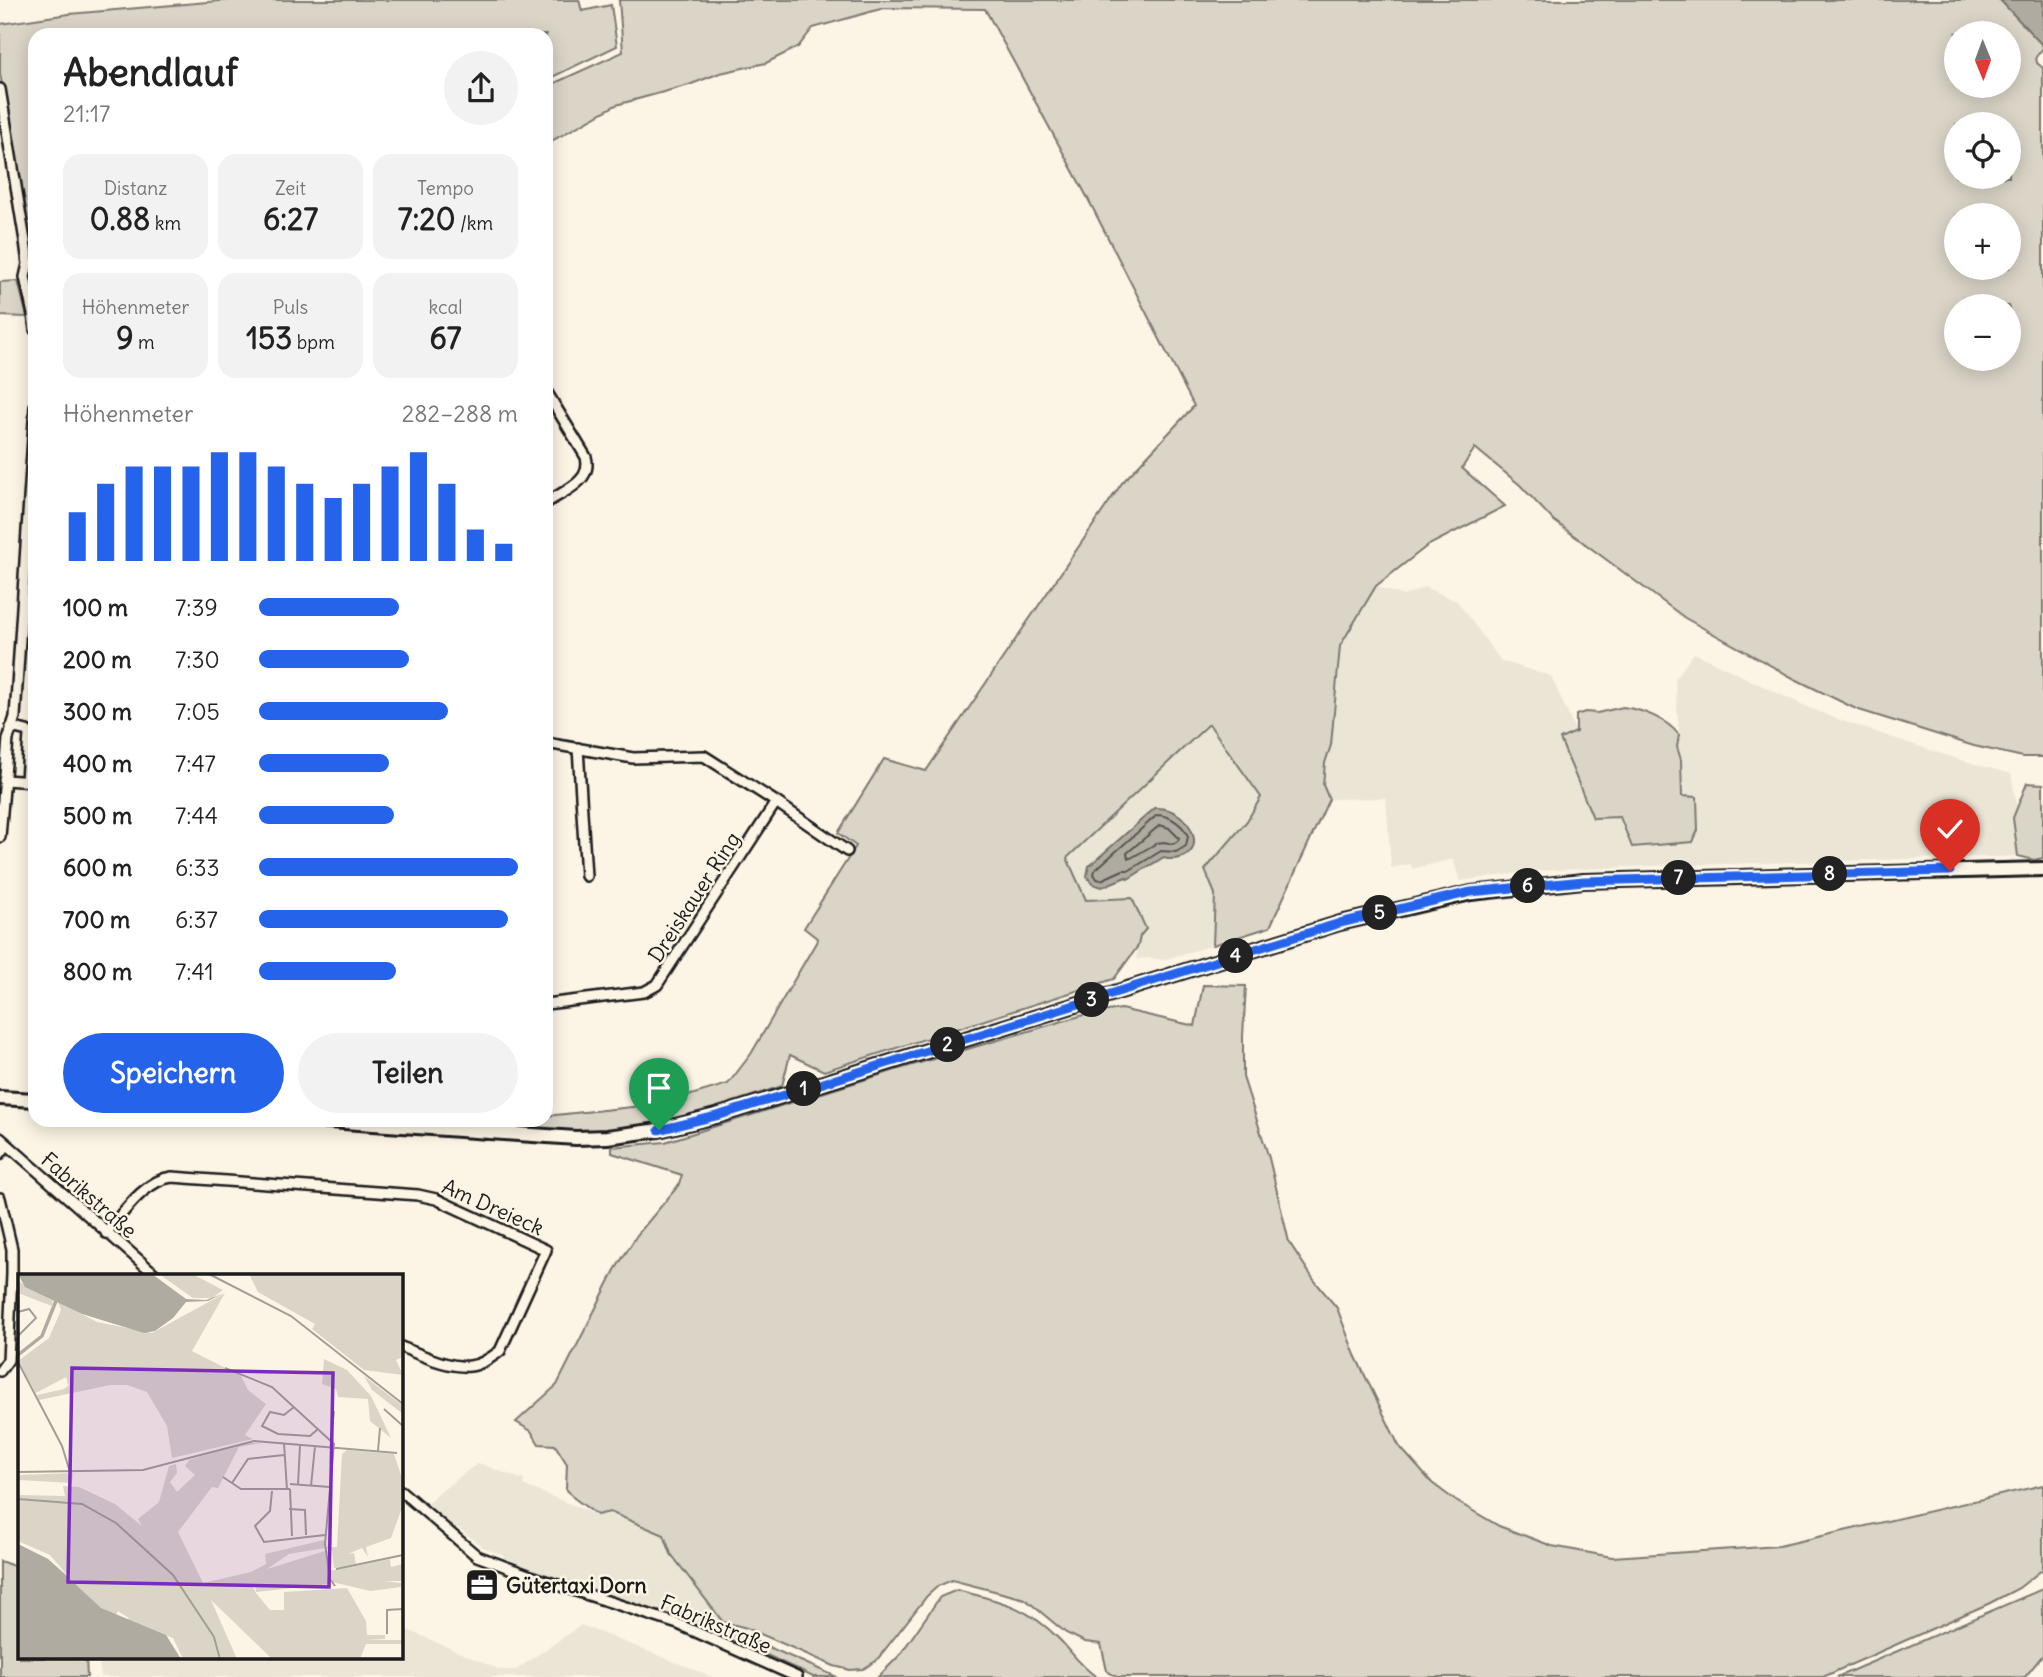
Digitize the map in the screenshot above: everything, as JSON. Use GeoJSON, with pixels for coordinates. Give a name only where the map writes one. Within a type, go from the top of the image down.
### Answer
{"type":"FeatureCollection","features":[{"type":"Feature","properties":{"kind":"main road"},"geometry":{"type":"LineString","coordinates":[[434,1127],[576,1138],[607,1137],[682,1126],[1340,923],[1471,892],[1584,881],[2043,869]]}},
{"type":"Feature","properties":{"kind":"main road"},"geometry":{"type":"LineString","coordinates":[[0,1098],[28,1100]]}},
{"type":"Feature","properties":{"kind":"street"},"geometry":{"type":"LineString","coordinates":[[0,89],[25,241],[28,264],[25,277],[28,291]]}},
{"type":"Feature","properties":{"kind":"street"},"geometry":{"type":"LineString","coordinates":[[553,403],[586,457],[588,466],[587,473],[580,481],[553,498]]}},
{"type":"Feature","properties":{"kind":"street"},"geometry":{"type":"LineString","coordinates":[[0,837],[8,739],[15,717],[28,516]]}},
{"type":"Feature","properties":{"kind":"street"},"geometry":{"type":"LineString","coordinates":[[11,727],[23,729],[28,733]]}},
{"type":"Feature","properties":{"kind":"street"},"geometry":{"type":"LineString","coordinates":[[553,744],[633,758],[704,756],[847,851]]}},
{"type":"Feature","properties":{"kind":"street"},"geometry":{"type":"LineString","coordinates":[[578,748],[586,876]]}},
{"type":"Feature","properties":{"kind":"street"},"geometry":{"type":"LineString","coordinates":[[4,780],[28,782]]}},
{"type":"Feature","properties":{"kind":"street","name":"Dreiskauer Ring"},"geometry":{"type":"LineString","coordinates":[[553,1003],[643,992],[657,985],[776,802]]}},
{"type":"Feature","properties":{"kind":"street"},"geometry":{"type":"LineString","coordinates":[[0,1154],[3,1142]]}},
{"type":"Feature","properties":{"kind":"street","name":"Fabrikstraße"},"geometry":{"type":"LineString","coordinates":[[3,1142],[155,1274]]}},
{"type":"Feature","properties":{"kind":"street","name":"Am Dreieck"},"geometry":{"type":"LineString","coordinates":[[106,1233],[151,1184],[162,1178],[172,1177],[418,1195],[436,1199],[546,1250],[500,1351],[485,1362],[470,1366],[446,1363],[402,1347]]}},
{"type":"Feature","properties":{"kind":"street"},"geometry":{"type":"LineString","coordinates":[[0,1198],[12,1249],[8,1360],[0,1371]]}},
{"type":"Feature","properties":{"kind":"street","name":"Fabrikstraße"},"geometry":{"type":"LineString","coordinates":[[402,1492],[477,1556],[678,1624],[797,1677]]}},
{"type":"Feature","properties":{"kind":"shaded area"},"geometry":{"type":"Polygon","coordinates":[[[231,0],[579,0],[582,11],[611,5],[617,46],[553,77],[553,28],[28,28],[28,228],[0,74],[0,24],[69,14],[231,0]]]}},
{"type":"Feature","properties":{"kind":"shaded area"},"geometry":{"type":"Polygon","coordinates":[[[619,0],[2028,0],[2043,19],[2043,48],[2036,57],[2037,63],[2043,68],[2043,757],[2023,757],[1974,746],[1856,709],[1795,679],[1685,618],[1553,520],[1520,485],[1475,448],[1462,468],[1505,506],[1427,546],[1376,586],[1340,646],[1331,745],[1325,763],[1323,785],[1329,799],[1270,927],[1213,945],[1215,894],[1205,870],[1247,821],[1261,797],[1209,724],[1067,858],[1086,900],[1132,898],[1146,929],[1140,936],[1138,946],[1114,979],[824,1071],[790,1055],[782,1086],[683,1118],[629,1130],[514,1127],[553,1127],[553,1115],[661,1104],[728,1084],[751,1054],[818,939],[804,928],[856,846],[838,833],[884,759],[926,771],[1122,483],[1194,406],[1085,193],[985,9],[884,8],[813,28],[798,47],[766,63],[720,73],[689,85],[616,105],[553,140],[553,84],[623,52],[619,0]]]}},
{"type":"Feature","properties":{"kind":"shaded area"},"geometry":{"type":"Polygon","coordinates":[[[18,281],[27,317],[0,316],[0,282],[18,281]]]}},
{"type":"Feature","properties":{"kind":"shaded area"},"geometry":{"type":"Polygon","coordinates":[[[1376,586],[1404,596],[1424,587],[1457,601],[1501,661],[1551,676],[1576,732],[1560,739],[1682,796],[1675,679],[1694,653],[1837,719],[2011,774],[2026,856],[1536,871],[1460,881],[1453,859],[1412,869],[1411,864],[1391,868],[1386,798],[1329,799],[1323,785],[1325,763],[1331,745],[1340,647],[1376,586]]]}},
{"type":"Feature","properties":{"kind":"shaded area"},"geometry":{"type":"Polygon","coordinates":[[[1623,707],[1654,716],[1668,724],[1679,735],[1677,747],[1681,760],[1682,796],[1697,797],[1698,830],[1693,842],[1632,847],[1620,817],[1593,818],[1560,739],[1576,732],[1576,715],[1623,707]]]}},
{"type":"Feature","properties":{"kind":"shaded area"},"geometry":{"type":"Polygon","coordinates":[[[1209,724],[1261,797],[1247,821],[1205,870],[1215,894],[1213,945],[1163,960],[1136,959],[1140,936],[1086,901],[1067,858],[1209,724]]]}},
{"type":"Feature","properties":{"kind":"shaded area"},"geometry":{"type":"Polygon","coordinates":[[[2027,783],[2043,784],[2043,858],[2034,860],[2018,856],[2013,818],[2027,783]]]}},
{"type":"Feature","properties":{"kind":"shaded area"},"geometry":{"type":"Polygon","coordinates":[[[1203,985],[1246,986],[1243,1077],[1269,1158],[1289,1242],[1314,1280],[1337,1308],[1355,1355],[1399,1446],[1432,1483],[1456,1501],[1499,1526],[1552,1546],[1612,1557],[1779,1546],[2043,1485],[2043,1569],[2019,1588],[1990,1603],[1823,1677],[1117,1677],[1107,1671],[1101,1644],[1085,1642],[1066,1633],[1025,1599],[952,1580],[938,1586],[927,1596],[876,1661],[863,1669],[850,1670],[834,1666],[747,1628],[723,1622],[671,1554],[664,1535],[610,1512],[597,1515],[574,1498],[566,1489],[567,1464],[555,1445],[539,1444],[531,1431],[516,1422],[557,1385],[615,1270],[637,1235],[678,1186],[682,1175],[612,1153],[612,1147],[665,1142],[1087,1014],[1121,1009],[1195,1026],[1203,985]]]}},
{"type":"Feature","properties":{"kind":"shaded area"},"geometry":{"type":"Polygon","coordinates":[[[478,1463],[524,1480],[523,1485],[597,1515],[610,1512],[664,1535],[671,1554],[723,1622],[719,1629],[710,1633],[612,1600],[507,1559],[483,1547],[457,1527],[454,1529],[426,1506],[436,1495],[478,1463]]]}},
{"type":"Feature","properties":{"kind":"shaded area"},"geometry":{"type":"Polygon","coordinates":[[[0,1561],[18,1568],[18,1660],[86,1660],[87,1677],[0,1677],[0,1561]]]}},
{"type":"Feature","properties":{"kind":"shaded area"},"geometry":{"type":"Polygon","coordinates":[[[2043,1587],[2043,1655],[2025,1677],[1837,1677],[2038,1591],[2043,1587]]]}},
{"type":"Feature","properties":{"kind":"shaded area"},"geometry":{"type":"Polygon","coordinates":[[[957,1590],[1012,1606],[1036,1619],[1097,1677],[878,1677],[899,1656],[940,1597],[957,1590]]]}},
{"type":"Feature","properties":{"kind":"shaded area"},"geometry":{"type":"Polygon","coordinates":[[[581,1625],[713,1677],[101,1677],[99,1660],[402,1660],[402,1627],[500,1670],[516,1670],[581,1625]]]}},
{"type":"Feature","properties":{"kind":"shaded area"},"geometry":{"type":"Polygon","coordinates":[[[732,1631],[837,1677],[813,1677],[746,1645],[722,1638],[721,1634],[732,1631]]]}},
{"type":"Feature","properties":{"kind":"water"},"geometry":{"type":"Polygon","coordinates":[[[2000,0],[2043,0],[2043,46],[2021,21],[2000,0]]]}},
{"type":"Feature","properties":{"kind":"water"},"geometry":{"type":"Polygon","coordinates":[[[1155,808],[1168,810],[1188,824],[1194,844],[1190,852],[1182,858],[1164,857],[1128,879],[1126,877],[1102,887],[1092,884],[1087,876],[1089,866],[1155,808]]]}},
{"type":"Feature","properties":{"kind":"place","name":"Gütertaxi Dorn"},"geometry":{"type":"Point","coordinates":[482,1585]}},
{"type":"Feature","properties":{"kind":"route"},"geometry":{"type":"LineString","coordinates":[[659,1130],[720,1115],[1340,923],[1471,892],[1584,881],[1950,871]]}}]}
